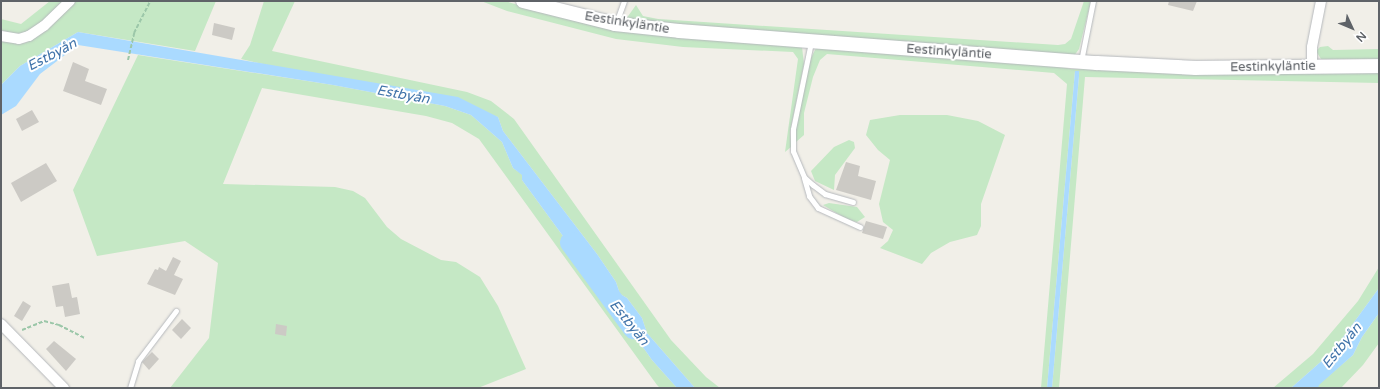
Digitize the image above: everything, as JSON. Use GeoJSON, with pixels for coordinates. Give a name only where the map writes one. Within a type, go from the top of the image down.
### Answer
{"type":"FeatureCollection","features":[{"type":"Feature","properties":{"kind":"street"},"geometry":{"type":"LineString","coordinates":[[1,36],[19,39],[29,36],[44,26],[70,1]]}},
{"type":"Feature","properties":{"kind":"street","name":"Eestinkyläntie"},"geometry":{"type":"LineString","coordinates":[[523,1],[615,24],[1081,62],[1196,68],[1379,66]]}},
{"type":"Feature","properties":{"kind":"street"},"geometry":{"type":"LineString","coordinates":[[1312,66],[1312,48],[1321,1]]}},
{"type":"Feature","properties":{"kind":"street"},"geometry":{"type":"LineString","coordinates":[[1,324],[64,388]]}},
{"type":"Feature","properties":{"kind":"lane"},"geometry":{"type":"LineString","coordinates":[[615,24],[624,1]]}},
{"type":"Feature","properties":{"kind":"lane"},"geometry":{"type":"LineString","coordinates":[[1081,62],[1093,1]]}},
{"type":"Feature","properties":{"kind":"lane"},"geometry":{"type":"LineString","coordinates":[[811,41],[793,129],[793,151],[804,177],[809,196],[818,208],[860,227]]}},
{"type":"Feature","properties":{"kind":"lane"},"geometry":{"type":"LineString","coordinates":[[804,177],[825,194],[853,202]]}},
{"type":"Feature","properties":{"kind":"lane"},"geometry":{"type":"LineString","coordinates":[[130,388],[138,361],[176,311]]}},
{"type":"Feature","properties":{"kind":"path"},"geometry":{"type":"LineString","coordinates":[[128,60],[134,33],[150,1]]}},
{"type":"Feature","properties":{"kind":"path"},"geometry":{"type":"LineString","coordinates":[[12,335],[28,326],[44,322],[59,325],[86,338]]}},
{"type":"Feature","properties":{"kind":"green space"},"geometry":{"type":"Polygon","coordinates":[[[50,1],[65,1],[41,26],[26,33],[13,34],[1,30],[1,19],[21,24],[50,1]]]}},
{"type":"Feature","properties":{"kind":"green space"},"geometry":{"type":"Polygon","coordinates":[[[73,1],[216,1],[195,51],[78,32],[20,66],[1,85],[1,39],[25,43],[48,27],[73,1]]]}},
{"type":"Feature","properties":{"kind":"green space"},"geometry":{"type":"Polygon","coordinates":[[[264,1],[295,1],[272,51],[467,92],[491,101],[514,119],[671,340],[706,377],[720,388],[695,388],[647,333],[642,318],[627,298],[620,294],[616,282],[597,254],[503,131],[498,117],[241,59],[250,45],[264,1]]]}},
{"type":"Feature","properties":{"kind":"green space"},"geometry":{"type":"Polygon","coordinates":[[[481,1],[505,1],[549,14],[802,47],[804,64],[790,132],[791,147],[785,152],[798,59],[793,52],[683,47],[616,39],[507,11],[481,1]]]}},
{"type":"Feature","properties":{"kind":"green space"},"geometry":{"type":"Polygon","coordinates":[[[1084,1],[1091,1],[1079,49],[1074,56],[662,25],[626,19],[636,5],[643,16],[658,19],[1058,45],[1065,44],[1071,39],[1084,1]]]}},
{"type":"Feature","properties":{"kind":"green space"},"geometry":{"type":"Polygon","coordinates":[[[1328,46],[1333,50],[1379,49],[1379,59],[1321,59],[1316,51],[1320,47],[1328,46]]]}},
{"type":"Feature","properties":{"kind":"green space"},"geometry":{"type":"Polygon","coordinates":[[[816,48],[1056,65],[1071,69],[1379,72],[1379,83],[1085,77],[1059,388],[1052,388],[1079,76],[1075,71],[1047,388],[1041,388],[1067,84],[1054,73],[827,54],[820,60],[813,77],[804,113],[804,135],[796,142],[796,124],[809,62],[816,48]]]}},
{"type":"Feature","properties":{"kind":"green space"},"geometry":{"type":"Polygon","coordinates":[[[138,55],[333,85],[445,106],[471,115],[502,142],[513,168],[523,175],[522,180],[579,258],[604,283],[628,326],[652,360],[677,388],[660,388],[657,385],[479,139],[452,123],[426,116],[262,88],[223,184],[335,187],[353,191],[365,198],[387,227],[401,239],[441,260],[456,262],[480,277],[498,306],[526,369],[478,388],[170,388],[209,338],[218,263],[185,241],[97,256],[73,190],[138,55]]]}},
{"type":"Feature","properties":{"kind":"green space"},"geometry":{"type":"Polygon","coordinates":[[[900,115],[947,115],[978,121],[1005,135],[981,204],[981,226],[977,235],[950,242],[931,253],[922,264],[880,248],[888,241],[893,230],[883,222],[879,204],[890,160],[878,150],[866,135],[870,120],[900,115]]]}},
{"type":"Feature","properties":{"kind":"green space"},"geometry":{"type":"Polygon","coordinates":[[[849,140],[854,142],[855,148],[835,175],[834,190],[815,181],[811,171],[834,147],[849,140]]]}},
{"type":"Feature","properties":{"kind":"green space"},"geometry":{"type":"Polygon","coordinates":[[[829,203],[857,207],[865,217],[857,222],[848,220],[823,205],[829,203]]]}},
{"type":"Feature","properties":{"kind":"green space"},"geometry":{"type":"Polygon","coordinates":[[[1379,267],[1379,288],[1333,351],[1291,388],[1273,388],[1313,354],[1358,301],[1379,267]]]}},
{"type":"Feature","properties":{"kind":"green space"},"geometry":{"type":"Polygon","coordinates":[[[1379,313],[1379,343],[1363,365],[1341,388],[1318,388],[1318,385],[1353,355],[1362,337],[1379,313]]]}},
{"type":"Feature","properties":{"kind":"water"},"geometry":{"type":"Polygon","coordinates":[[[78,32],[458,97],[498,117],[503,131],[597,254],[616,282],[620,294],[627,298],[642,318],[647,333],[695,388],[677,388],[652,360],[628,326],[604,283],[579,258],[522,180],[522,175],[513,168],[502,142],[471,115],[445,106],[333,85],[78,45],[40,74],[16,106],[1,115],[1,85],[20,66],[78,32]]]}},
{"type":"Feature","properties":{"kind":"water"},"geometry":{"type":"Polygon","coordinates":[[[1075,71],[1079,71],[1079,76],[1052,388],[1047,388],[1075,71]]]}},
{"type":"Feature","properties":{"kind":"water"},"geometry":{"type":"Polygon","coordinates":[[[1379,288],[1379,313],[1362,337],[1353,355],[1319,385],[1318,388],[1291,388],[1333,351],[1379,288]]]}},
{"type":"Feature","properties":{"kind":"building"},"geometry":{"type":"Polygon","coordinates":[[[1169,1],[1197,1],[1193,11],[1168,5],[1169,1]]]}},
{"type":"Feature","properties":{"kind":"building"},"geometry":{"type":"Polygon","coordinates":[[[214,23],[235,28],[232,40],[212,35],[214,23]]]}},
{"type":"Feature","properties":{"kind":"building"},"geometry":{"type":"Polygon","coordinates":[[[73,62],[89,69],[85,81],[107,89],[101,105],[63,91],[73,62]]]}},
{"type":"Feature","properties":{"kind":"building"},"geometry":{"type":"Polygon","coordinates":[[[32,110],[39,122],[22,131],[16,119],[32,110]]]}},
{"type":"Feature","properties":{"kind":"building"},"geometry":{"type":"Polygon","coordinates":[[[846,162],[860,166],[858,176],[876,181],[871,200],[836,190],[846,162]]]}},
{"type":"Feature","properties":{"kind":"building"},"geometry":{"type":"Polygon","coordinates":[[[46,163],[57,181],[21,202],[11,183],[46,163]]]}},
{"type":"Feature","properties":{"kind":"building"},"geometry":{"type":"Polygon","coordinates":[[[866,221],[887,227],[883,239],[862,233],[866,221]]]}},
{"type":"Feature","properties":{"kind":"building"},"geometry":{"type":"Polygon","coordinates":[[[173,257],[181,261],[174,275],[183,279],[175,295],[147,284],[155,269],[158,270],[159,267],[166,271],[173,257]]]}},
{"type":"Feature","properties":{"kind":"building"},"geometry":{"type":"Polygon","coordinates":[[[69,283],[72,298],[77,297],[80,314],[65,317],[63,306],[56,307],[52,286],[69,283]]]}},
{"type":"Feature","properties":{"kind":"building"},"geometry":{"type":"Polygon","coordinates":[[[23,301],[31,306],[22,321],[14,316],[23,301]]]}},
{"type":"Feature","properties":{"kind":"building"},"geometry":{"type":"Polygon","coordinates":[[[182,319],[191,328],[181,339],[172,330],[182,319]]]}},
{"type":"Feature","properties":{"kind":"building"},"geometry":{"type":"Polygon","coordinates":[[[276,324],[287,326],[286,336],[275,334],[276,324]]]}},
{"type":"Feature","properties":{"kind":"building"},"geometry":{"type":"Polygon","coordinates":[[[54,341],[76,359],[66,371],[46,349],[54,341]]]}},
{"type":"Feature","properties":{"kind":"building"},"geometry":{"type":"Polygon","coordinates":[[[152,352],[159,359],[149,370],[142,362],[152,352]]]}},
{"type":"Feature","properties":{"kind":"waterway","name":"Estbyån"},"geometry":{"type":"LineString","coordinates":[[570,242],[633,328]]}}]}
